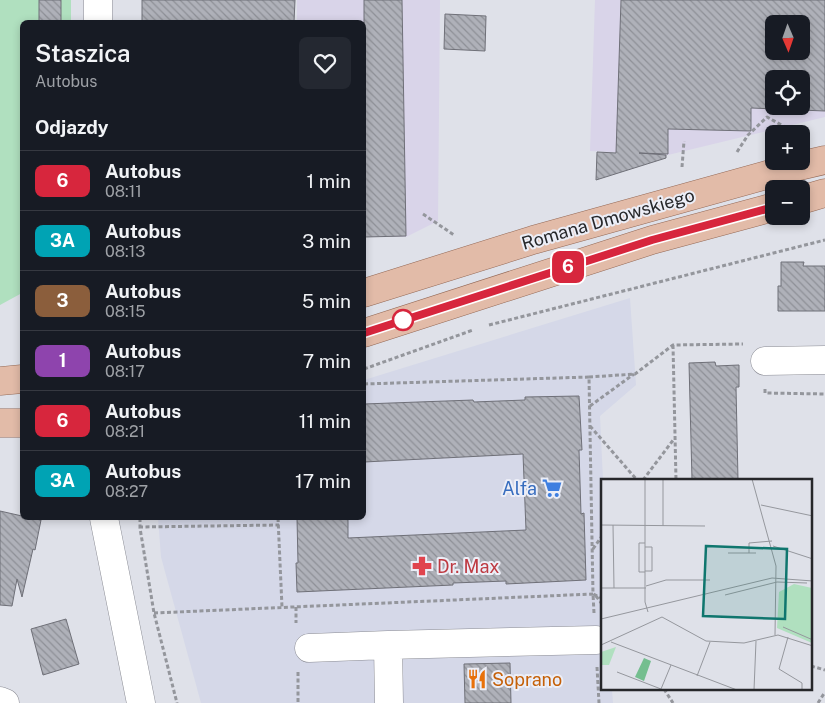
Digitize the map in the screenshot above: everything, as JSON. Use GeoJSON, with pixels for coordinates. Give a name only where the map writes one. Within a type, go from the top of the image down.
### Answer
{"type":"FeatureCollection","features":[{"type":"Feature","properties":{"kind":"main road","name":"Romana Dmowskiego"},"geometry":{"type":"LineString","coordinates":[[366,292],[533,240],[825,160]]}},
{"type":"Feature","properties":{"kind":"main road"},"geometry":{"type":"LineString","coordinates":[[810,197],[825,193]]}},
{"type":"Feature","properties":{"kind":"main road","name":"Romana Dmowskiego"},"geometry":{"type":"LineString","coordinates":[[366,331],[652,240],[765,209]]}},
{"type":"Feature","properties":{"kind":"main road"},"geometry":{"type":"LineString","coordinates":[[0,381],[20,380]]}},
{"type":"Feature","properties":{"kind":"main road"},"geometry":{"type":"LineString","coordinates":[[0,423],[20,423]]}},
{"type":"Feature","properties":{"kind":"street"},"geometry":{"type":"LineString","coordinates":[[98,0],[98,20]]}},
{"type":"Feature","properties":{"kind":"street"},"geometry":{"type":"LineString","coordinates":[[756,352],[825,360]]}},
{"type":"Feature","properties":{"kind":"street"},"geometry":{"type":"LineString","coordinates":[[104,520],[141,703]]}},
{"type":"Feature","properties":{"kind":"street"},"geometry":{"type":"LineString","coordinates":[[309,648],[596,640]]}},
{"type":"Feature","properties":{"kind":"street"},"geometry":{"type":"LineString","coordinates":[[388,645],[389,703]]}},
{"type":"Feature","properties":{"kind":"street"},"geometry":{"type":"LineString","coordinates":[[0,701],[5,703]]}},
{"type":"Feature","properties":{"kind":"path"},"geometry":{"type":"LineString","coordinates":[[738,152],[748,135],[766,117],[781,125]]}},
{"type":"Feature","properties":{"kind":"path"},"geometry":{"type":"LineString","coordinates":[[682,167],[684,141]]}},
{"type":"Feature","properties":{"kind":"path"},"geometry":{"type":"LineString","coordinates":[[423,214],[454,236]]}},
{"type":"Feature","properties":{"kind":"path"},"geometry":{"type":"LineString","coordinates":[[485,326],[825,240]]}},
{"type":"Feature","properties":{"kind":"path"},"geometry":{"type":"LineString","coordinates":[[366,367],[476,329]]}},
{"type":"Feature","properties":{"kind":"path"},"geometry":{"type":"LineString","coordinates":[[673,345],[676,479]]}},
{"type":"Feature","properties":{"kind":"path"},"geometry":{"type":"LineString","coordinates":[[590,406],[673,345],[756,352]]}},
{"type":"Feature","properties":{"kind":"path"},"geometry":{"type":"LineString","coordinates":[[366,384],[635,374]]}},
{"type":"Feature","properties":{"kind":"path"},"geometry":{"type":"LineString","coordinates":[[589,377],[593,594],[601,603]]}},
{"type":"Feature","properties":{"kind":"path"},"geometry":{"type":"LineString","coordinates":[[590,426],[636,479]]}},
{"type":"Feature","properties":{"kind":"path"},"geometry":{"type":"LineString","coordinates":[[644,479],[675,438]]}},
{"type":"Feature","properties":{"kind":"path"},"geometry":{"type":"LineString","coordinates":[[140,520],[154,613],[177,703]]}},
{"type":"Feature","properties":{"kind":"path"},"geometry":{"type":"LineString","coordinates":[[278,520],[282,607]]}},
{"type":"Feature","properties":{"kind":"path"},"geometry":{"type":"LineString","coordinates":[[140,528],[278,525]]}},
{"type":"Feature","properties":{"kind":"path"},"geometry":{"type":"LineString","coordinates":[[592,550],[601,537]]}},
{"type":"Feature","properties":{"kind":"path"},"geometry":{"type":"LineString","coordinates":[[154,613],[593,594]]}},
{"type":"Feature","properties":{"kind":"path"},"geometry":{"type":"LineString","coordinates":[[812,666],[825,670]]}},
{"type":"Feature","properties":{"kind":"path"},"geometry":{"type":"LineString","coordinates":[[665,690],[673,703]]}},
{"type":"Feature","properties":{"kind":"path"},"geometry":{"type":"LineString","coordinates":[[818,703],[825,692]]}},
{"type":"Feature","properties":{"kind":"shaded area"},"geometry":{"type":"Polygon","coordinates":[[[297,0],[440,0],[438,221],[406,237],[366,237],[366,20],[297,20],[297,0]]]}},
{"type":"Feature","properties":{"kind":"shaded area"},"geometry":{"type":"Polygon","coordinates":[[[595,0],[825,0],[825,117],[792,125],[765,125],[765,132],[668,155],[590,151],[595,0]]]}},
{"type":"Feature","properties":{"kind":"shaded area"},"geometry":{"type":"Polygon","coordinates":[[[630,298],[636,385],[600,416],[603,479],[601,479],[601,690],[612,690],[613,703],[201,703],[161,557],[158,520],[366,520],[366,379],[630,298]]]}},
{"type":"Feature","properties":{"kind":"green space"},"geometry":{"type":"Polygon","coordinates":[[[0,0],[71,0],[71,20],[20,20],[20,294],[0,305],[0,0]]]}},
{"type":"Feature","properties":{"kind":"building"},"geometry":{"type":"Polygon","coordinates":[[[39,0],[61,0],[61,20],[39,20],[39,0]]]}},
{"type":"Feature","properties":{"kind":"building"},"geometry":{"type":"Polygon","coordinates":[[[142,0],[295,0],[294,20],[142,20],[142,0]]]}},
{"type":"Feature","properties":{"kind":"building"},"geometry":{"type":"Polygon","coordinates":[[[364,0],[402,0],[406,236],[366,237],[366,20],[364,20],[364,0]]]}},
{"type":"Feature","properties":{"kind":"building"},"geometry":{"type":"Polygon","coordinates":[[[621,0],[825,0],[825,111],[810,110],[810,70],[765,70],[765,109],[751,108],[751,131],[668,129],[668,154],[639,153],[666,155],[666,158],[596,180],[597,152],[616,153],[621,0]]]}},
{"type":"Feature","properties":{"kind":"building"},"geometry":{"type":"Polygon","coordinates":[[[445,14],[486,16],[485,51],[444,49],[445,14]]]}},
{"type":"Feature","properties":{"kind":"building"},"geometry":{"type":"Polygon","coordinates":[[[781,262],[804,262],[803,266],[825,266],[825,311],[778,311],[778,286],[781,286],[781,262]]]}},
{"type":"Feature","properties":{"kind":"building"},"geometry":{"type":"Polygon","coordinates":[[[715,362],[716,366],[739,365],[739,387],[736,387],[738,479],[692,479],[689,363],[715,362]]]}},
{"type":"Feature","properties":{"kind":"building","name":"Alfa"},"geometry":{"type":"Polygon","coordinates":[[[579,396],[582,450],[579,450],[581,514],[584,513],[586,580],[506,584],[506,581],[453,583],[453,585],[297,592],[297,520],[348,520],[348,538],[526,530],[523,454],[366,462],[366,404],[525,400],[525,397],[579,396]]]}},
{"type":"Feature","properties":{"kind":"building"},"geometry":{"type":"Polygon","coordinates":[[[0,511],[20,516],[20,520],[41,520],[22,597],[17,579],[12,606],[0,605],[0,511]]]}},
{"type":"Feature","properties":{"kind":"building"},"geometry":{"type":"Polygon","coordinates":[[[66,619],[79,664],[43,675],[31,629],[66,619]]]}},
{"type":"Feature","properties":{"kind":"building"},"geometry":{"type":"Polygon","coordinates":[[[510,663],[511,703],[465,703],[464,664],[510,663]]]}},
{"type":"Feature","properties":{"kind":"bus line","name":"6"},"geometry":{"type":"LineString","coordinates":[[366,332],[652,240],[765,209]]}},
{"type":"Feature","properties":{"kind":"place","name":"Alfa"},"geometry":{"type":"Point","coordinates":[552,488]}},
{"type":"Feature","properties":{"kind":"place","name":"Dr. Max"},"geometry":{"type":"Point","coordinates":[422,566]}},
{"type":"Feature","properties":{"kind":"place","name":"Soprano"},"geometry":{"type":"Point","coordinates":[477,679]}}]}
